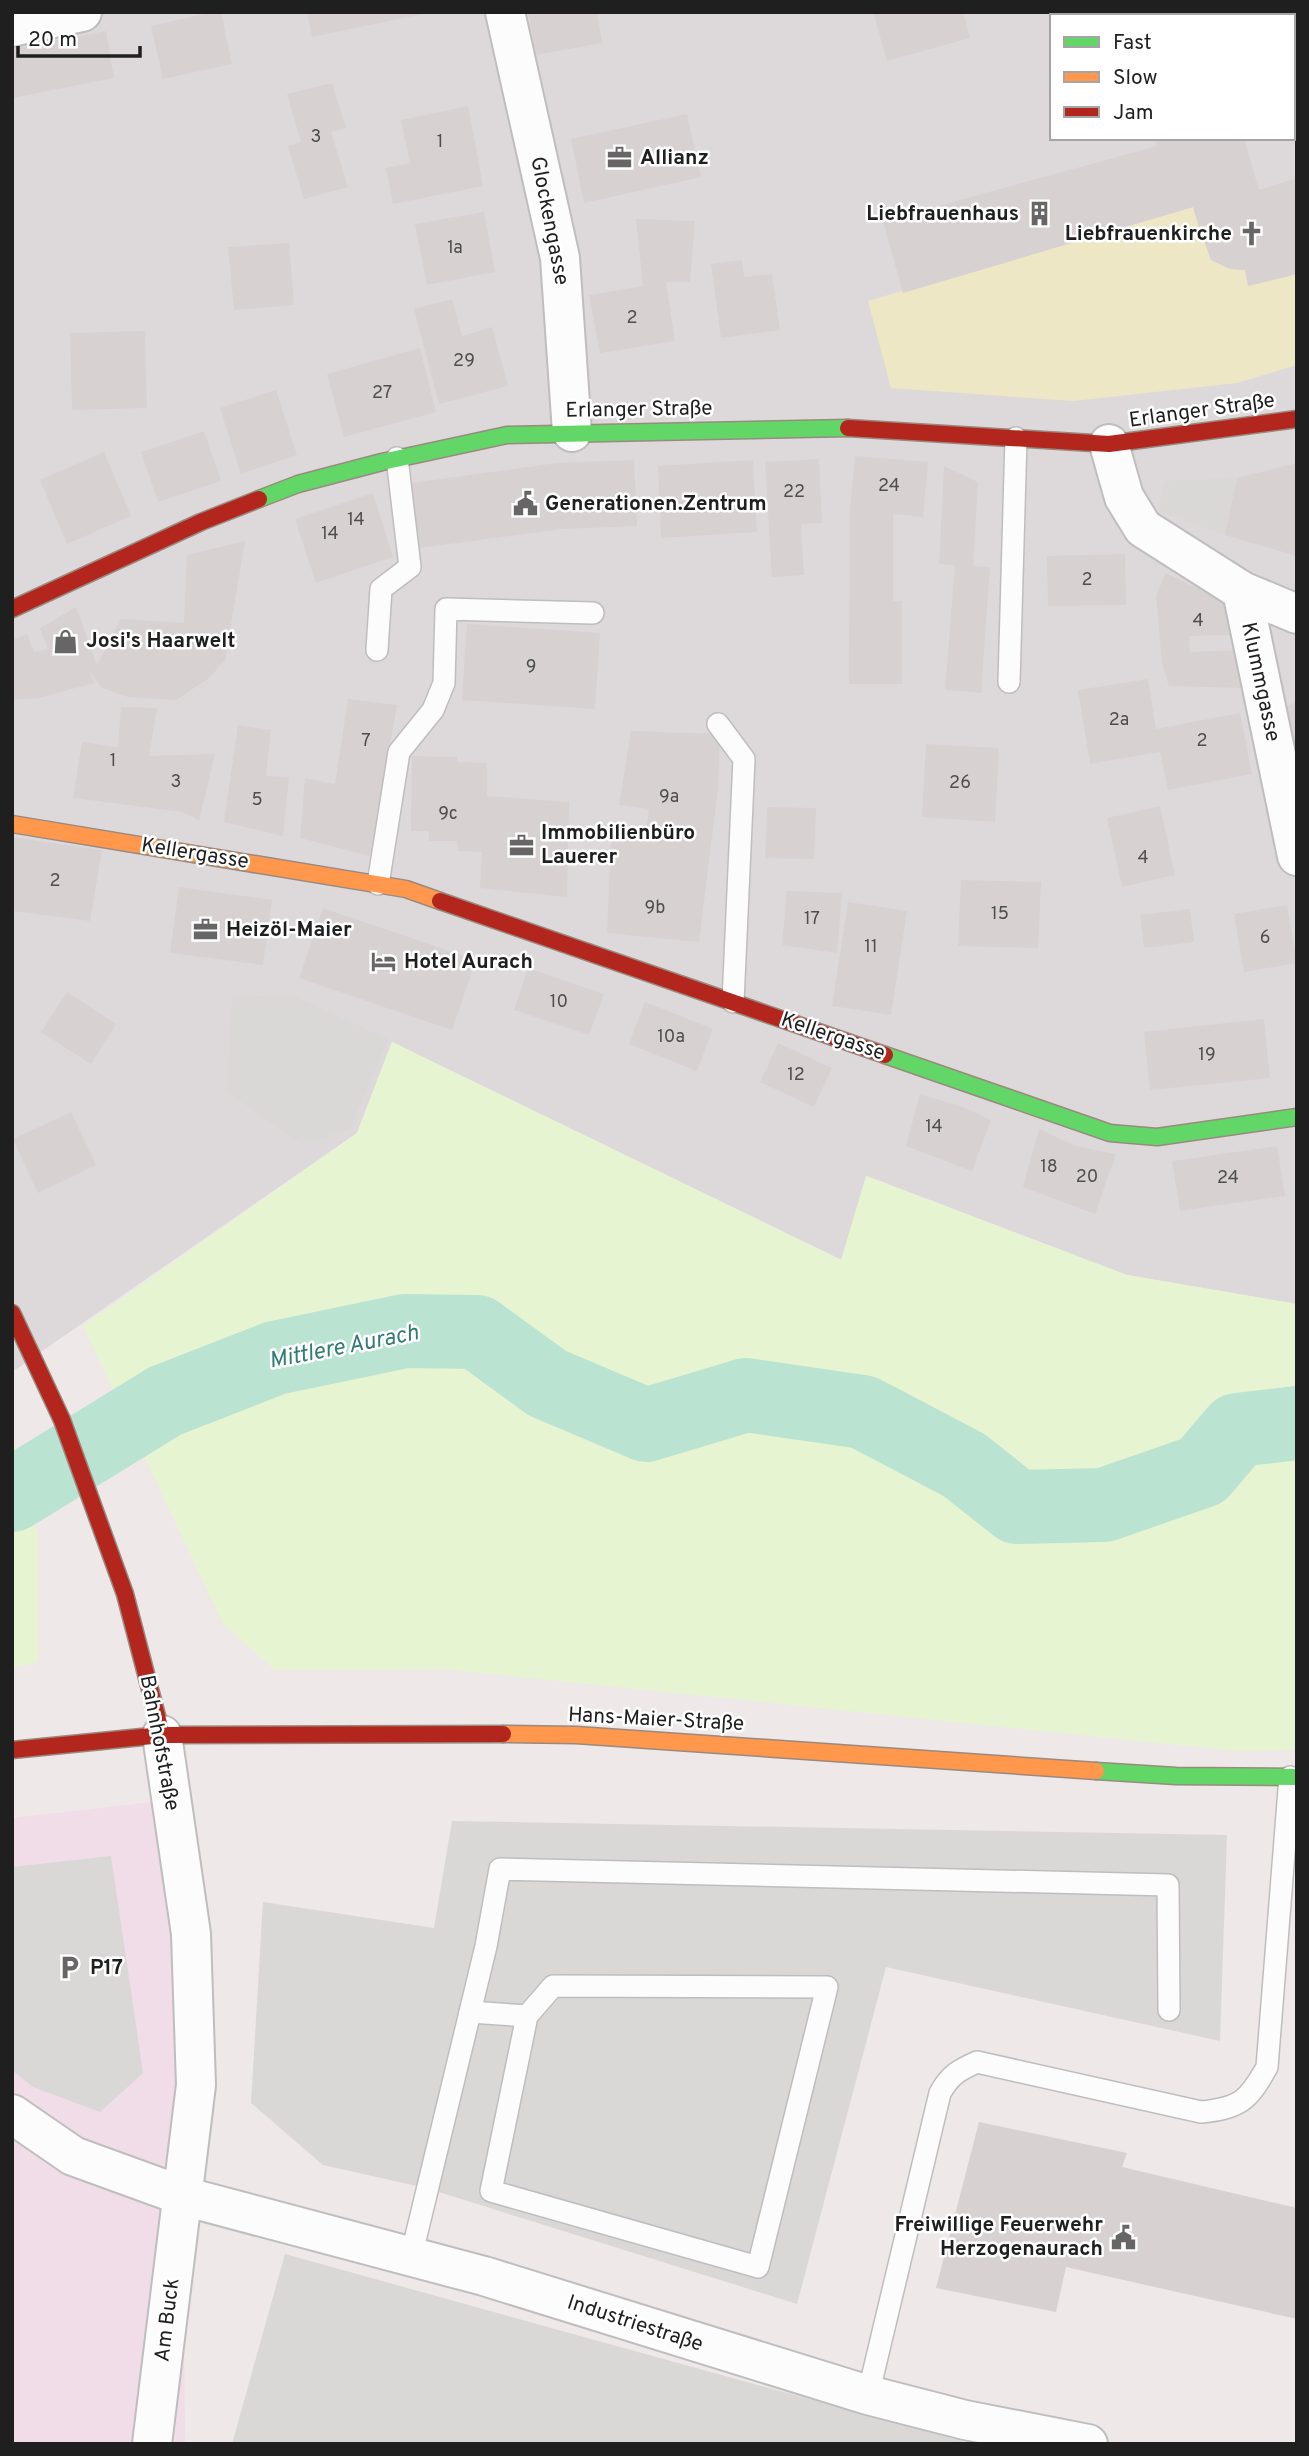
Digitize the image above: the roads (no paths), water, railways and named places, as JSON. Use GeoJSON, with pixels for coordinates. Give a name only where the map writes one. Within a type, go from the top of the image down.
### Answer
{"type":"FeatureCollection","features":[{"type":"Feature","properties":{"kind":"street"},"geometry":{"type":"LineString","coordinates":[[12,27],[82,12]]}},
{"type":"Feature","properties":{"kind":"street","name":"Glockengasse"},"geometry":{"type":"LineString","coordinates":[[505,12],[560,258],[572,432]]}},
{"type":"Feature","properties":{"kind":"street","name":"Erlanger Straße"},"geometry":{"type":"LineString","coordinates":[[12,609],[201,522],[298,484],[397,458],[507,435],[850,428],[1109,444],[1297,419]]}},
{"type":"Feature","properties":{"kind":"street"},"geometry":{"type":"LineString","coordinates":[[1109,444],[1124,497],[1143,528],[1241,591],[1297,614]]}},
{"type":"Feature","properties":{"kind":"street","name":"Klummgasse"},"geometry":{"type":"LineString","coordinates":[[1241,591],[1297,856]]}},
{"type":"Feature","properties":{"kind":"street","name":"Kellergasse"},"geometry":{"type":"LineString","coordinates":[[12,824],[406,889],[1110,1133],[1157,1137],[1297,1116]]}},
{"type":"Feature","properties":{"kind":"street","name":"Bahnhofstraße"},"geometry":{"type":"LineString","coordinates":[[12,1313],[62,1420],[125,1594],[162,1735],[191,1934],[196,2085],[183,2196]]}},
{"type":"Feature","properties":{"kind":"street","name":"Hans-Maier-Straße"},"geometry":{"type":"LineString","coordinates":[[12,1751],[162,1735],[576,1735],[1162,1775],[1293,1777]]}},
{"type":"Feature","properties":{"kind":"street","name":"Industriestraße"},"geometry":{"type":"LineString","coordinates":[[12,2115],[73,2156],[183,2196],[484,2276],[868,2395],[965,2420],[1088,2444]]}},
{"type":"Feature","properties":{"kind":"street","name":"Am Buck"},"geometry":{"type":"LineString","coordinates":[[152,2444],[183,2196]]}},
{"type":"Feature","properties":{"kind":"lane"},"geometry":{"type":"LineString","coordinates":[[1009,682],[1016,438]]}},
{"type":"Feature","properties":{"kind":"lane"},"geometry":{"type":"LineString","coordinates":[[377,650],[381,589],[410,568],[397,458]]}},
{"type":"Feature","properties":{"kind":"lane"},"geometry":{"type":"LineString","coordinates":[[378,884],[399,752],[433,709],[444,683],[446,609],[593,613]]}},
{"type":"Feature","properties":{"kind":"lane"},"geometry":{"type":"LineString","coordinates":[[718,724],[744,759],[733,1002]]}},
{"type":"Feature","properties":{"kind":"lane"},"geometry":{"type":"LineString","coordinates":[[868,2395],[940,2093],[948,2078],[957,2070],[977,2062],[1201,2112],[1225,2109],[1242,2103],[1255,2089],[1267,2067],[1293,1777]]}},
{"type":"Feature","properties":{"kind":"lane"},"geometry":{"type":"LineString","coordinates":[[411,2257],[486,1946],[500,1869],[1168,1885],[1169,2010]]}},
{"type":"Feature","properties":{"kind":"lane"},"geometry":{"type":"LineString","coordinates":[[553,1986],[827,1987],[758,2267],[491,2191],[527,2016],[553,1986]]}},
{"type":"Feature","properties":{"kind":"lane"},"geometry":{"type":"LineString","coordinates":[[470,2012],[527,2016]]}},
{"type":"Feature","properties":{"kind":"waterway","name":"Mittlere Aurach"},"geometry":{"type":"LineString","coordinates":[[12,1495],[165,1401],[275,1358],[405,1331],[477,1332],[547,1383],[646,1425],[746,1395],[863,1412],[964,1465],[1017,1507],[1104,1505],[1202,1471],[1237,1430],[1297,1423]]}},
{"type":"Feature","properties":{"kind":"place","name":"Allianz"},"geometry":{"type":"Point","coordinates":[620,158]}},
{"type":"Feature","properties":{"kind":"place","name":"Liebfrauenhaus"},"geometry":{"type":"Point","coordinates":[1039,214]}},
{"type":"Feature","properties":{"kind":"place","name":"Liebfrauenkirche"},"geometry":{"type":"Point","coordinates":[1252,234]}},
{"type":"Feature","properties":{"kind":"place","name":"Generationen.Zentrum"},"geometry":{"type":"Point","coordinates":[525,504]}},
{"type":"Feature","properties":{"kind":"place","name":"Josi's Haarwelt"},"geometry":{"type":"Point","coordinates":[66,641]}},
{"type":"Feature","properties":{"kind":"place","name":"Immobilienbüro Lauerer"},"geometry":{"type":"Point","coordinates":[521,845]}},
{"type":"Feature","properties":{"kind":"place","name":"Heizöl-Maier"},"geometry":{"type":"Point","coordinates":[206,930]}},
{"type":"Feature","properties":{"kind":"place","name":"Hotel Aurach"},"geometry":{"type":"Point","coordinates":[384,962]}},
{"type":"Feature","properties":{"kind":"place","name":"P17"},"geometry":{"type":"Point","coordinates":[70,1968]}},
{"type":"Feature","properties":{"kind":"place","name":"Freiwillige Feuerwehr Herzogenaurach"},"geometry":{"type":"Point","coordinates":[1123,2237]}}]}
